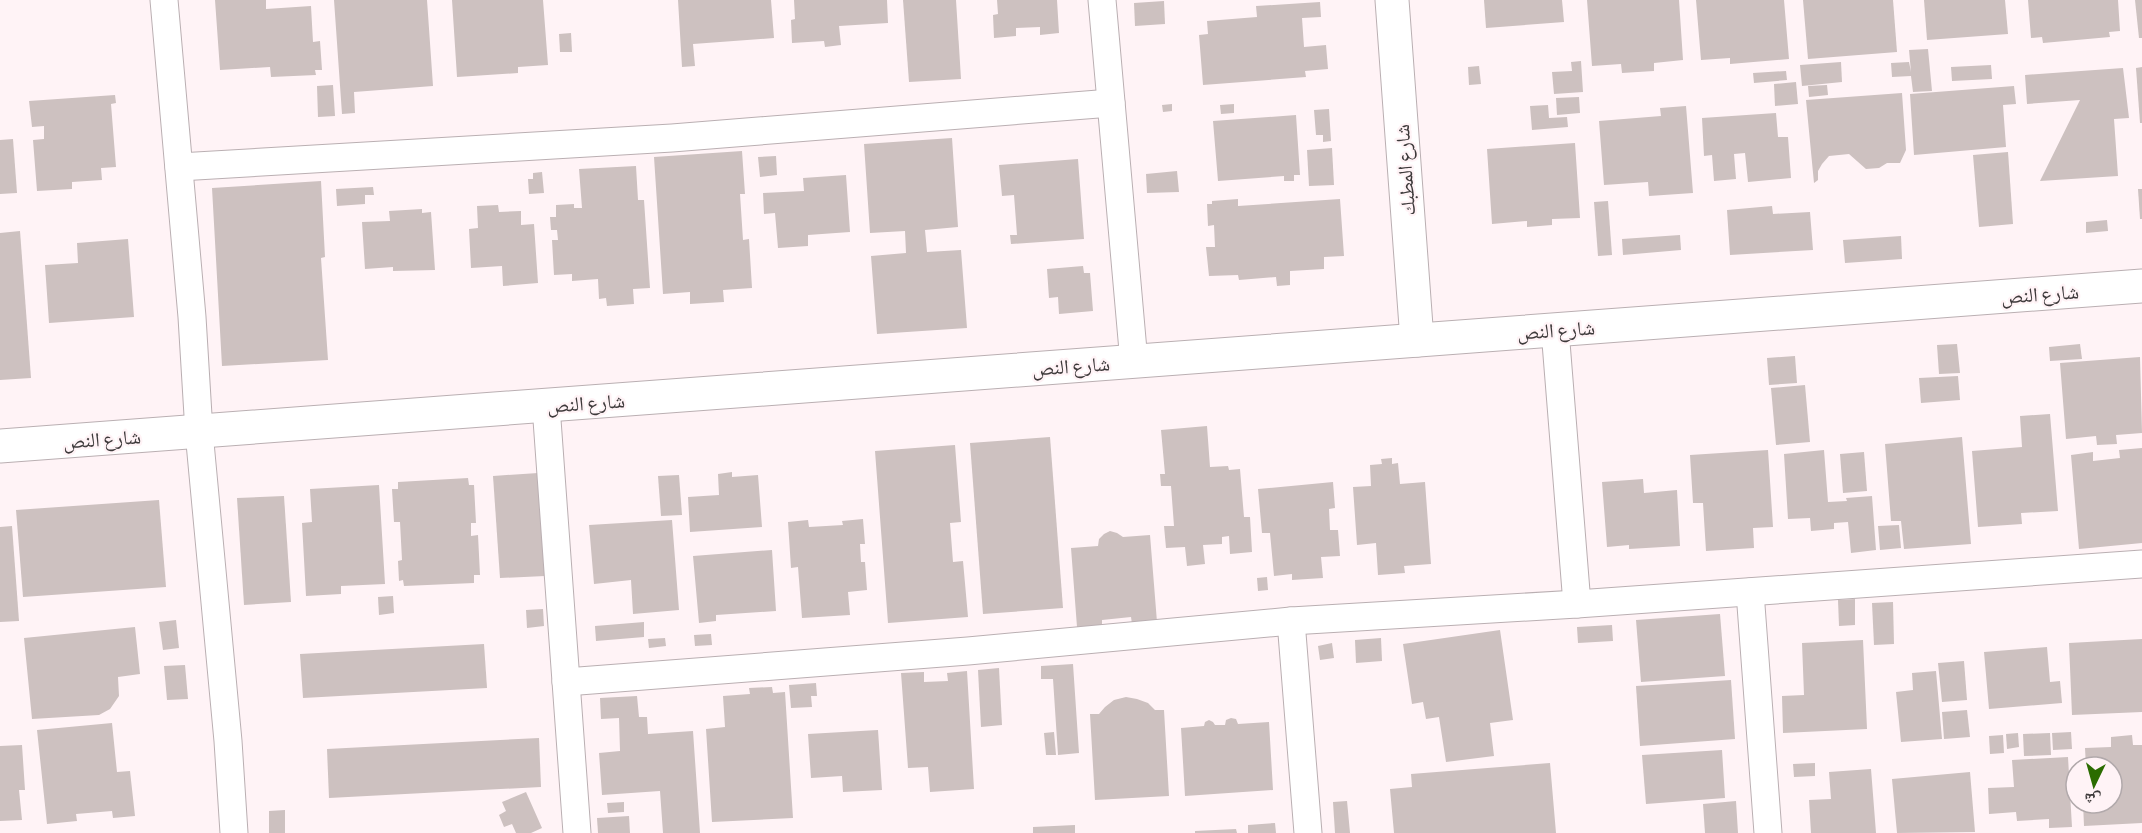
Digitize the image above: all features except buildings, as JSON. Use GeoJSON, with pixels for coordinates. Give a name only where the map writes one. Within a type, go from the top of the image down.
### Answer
{"type":"FeatureCollection","features":[{"type":"Feature","properties":{"kind":"street"},"geometry":{"type":"LineString","coordinates":[[164,0],[234,833]]}},
{"type":"Feature","properties":{"kind":"street"},"geometry":{"type":"LineString","coordinates":[[1102,0],[1134,362]]}},
{"type":"Feature","properties":{"kind":"street","name":"شارع المطبك"},"geometry":{"type":"LineString","coordinates":[[1392,0],[1417,340]]}},
{"type":"Feature","properties":{"kind":"street"},"geometry":{"type":"LineString","coordinates":[[179,167],[672,138],[1111,103]]}},
{"type":"Feature","properties":{"kind":"street","name":"شارع النص"},"geometry":{"type":"LineString","coordinates":[[0,446],[2142,286]]}},
{"type":"Feature","properties":{"kind":"street"},"geometry":{"type":"LineString","coordinates":[[1555,330],[1577,604]]}},
{"type":"Feature","properties":{"kind":"street"},"geometry":{"type":"LineString","coordinates":[[546,406],[577,833]]}},
{"type":"Feature","properties":{"kind":"street"},"geometry":{"type":"LineString","coordinates":[[566,682],[968,651],[1291,621],[1577,604],[2142,564]]}},
{"type":"Feature","properties":{"kind":"street"},"geometry":{"type":"LineString","coordinates":[[1749,592],[1768,833]]}},
{"type":"Feature","properties":{"kind":"street"},"geometry":{"type":"LineString","coordinates":[[1291,621],[1308,833]]}}]}
